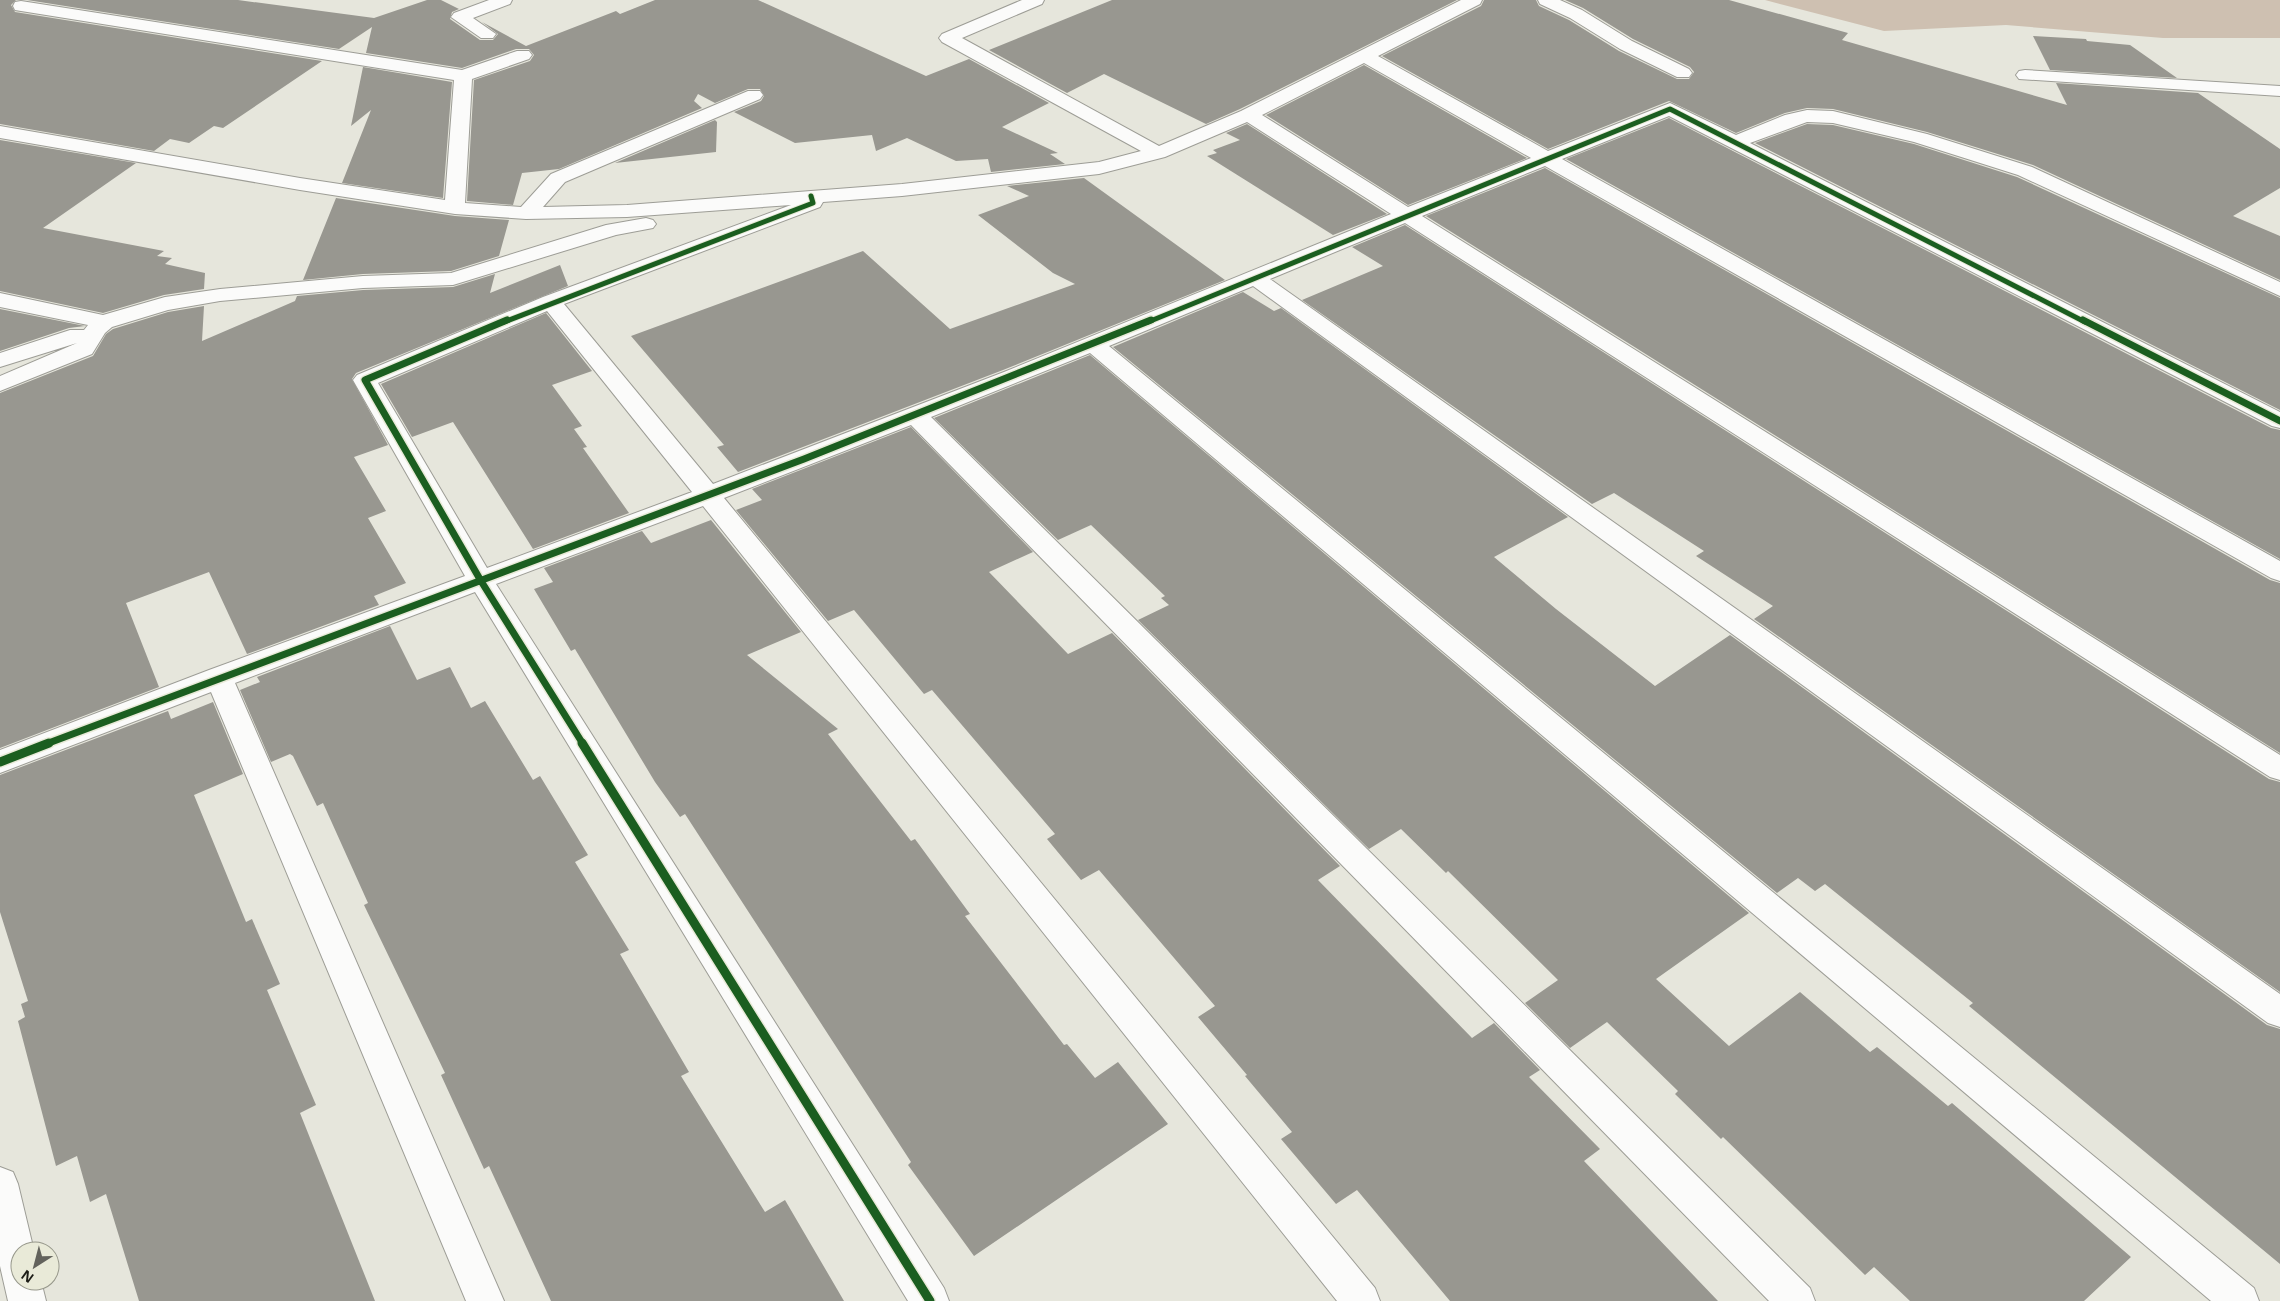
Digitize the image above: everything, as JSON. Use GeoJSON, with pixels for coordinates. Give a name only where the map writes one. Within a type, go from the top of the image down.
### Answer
{"type":"FeatureCollection","features":[{"type":"Feature","properties":{"kind":"street"},"geometry":{"type":"LineString","coordinates":[[487,34],[460,17],[504,0]]}},
{"type":"Feature","properties":{"kind":"street"},"geometry":{"type":"LineString","coordinates":[[1036,0],[948,38],[1158,153]]}},
{"type":"Feature","properties":{"kind":"street"},"geometry":{"type":"LineString","coordinates":[[0,132],[300,184],[455,208],[526,213],[627,210],[902,190],[1099,168],[1158,153],[1248,115],[1474,0]]}},
{"type":"Feature","properties":{"kind":"street"},"geometry":{"type":"LineString","coordinates":[[1546,0],[1576,14],[1626,45],[1683,73]]}},
{"type":"Feature","properties":{"kind":"street"},"geometry":{"type":"LineString","coordinates":[[21,6],[463,76],[523,56]]}},
{"type":"Feature","properties":{"kind":"street"},"geometry":{"type":"LineString","coordinates":[[1365,56],[2280,572]]}},
{"type":"Feature","properties":{"kind":"street"},"geometry":{"type":"LineString","coordinates":[[2025,75],[2280,91]]}},
{"type":"Feature","properties":{"kind":"street"},"geometry":{"type":"LineString","coordinates":[[455,208],[463,76]]}},
{"type":"Feature","properties":{"kind":"street"},"geometry":{"type":"LineString","coordinates":[[526,213],[558,178],[754,94]]}},
{"type":"Feature","properties":{"kind":"street"},"geometry":{"type":"LineString","coordinates":[[0,762],[219,677],[481,581],[915,415],[1670,109],[2280,421]]}},
{"type":"Feature","properties":{"kind":"street"},"geometry":{"type":"LineString","coordinates":[[1248,115],[2280,769]]}},
{"type":"Feature","properties":{"kind":"street"},"geometry":{"type":"LineString","coordinates":[[1735,142],[1792,119],[1807,116],[1833,117],[1920,138],[2025,171],[2280,290]]}},
{"type":"Feature","properties":{"kind":"street"},"geometry":{"type":"LineString","coordinates":[[811,196],[812,203],[551,302],[365,380],[481,581],[930,1301]]}},
{"type":"Feature","properties":{"kind":"street"},"geometry":{"type":"LineString","coordinates":[[0,360],[165,304],[220,295],[363,282],[453,279],[613,229],[701,216],[730,202]]}},
{"type":"Feature","properties":{"kind":"street"},"geometry":{"type":"LineString","coordinates":[[1256,278],[2280,1013]]}},
{"type":"Feature","properties":{"kind":"street"},"geometry":{"type":"LineString","coordinates":[[0,300],[100,326]]}},
{"type":"Feature","properties":{"kind":"street"},"geometry":{"type":"LineString","coordinates":[[551,302],[1362,1301]]}},
{"type":"Feature","properties":{"kind":"street"},"geometry":{"type":"LineString","coordinates":[[0,384],[84,348],[100,326]]}},
{"type":"Feature","properties":{"kind":"street"},"geometry":{"type":"LineString","coordinates":[[1093,344],[2240,1301]]}},
{"type":"Feature","properties":{"kind":"street"},"geometry":{"type":"LineString","coordinates":[[915,415],[1796,1301]]}},
{"type":"Feature","properties":{"kind":"street"},"geometry":{"type":"LineString","coordinates":[[219,677],[485,1301]]}},
{"type":"Feature","properties":{"kind":"street"},"geometry":{"type":"LineString","coordinates":[[0,1184],[13,1241]]}},
{"type":"Feature","properties":{"kind":"shaded area"},"geometry":{"type":"Polygon","coordinates":[[[1765,0],[2280,0],[2280,38],[2163,38],[2006,25],[1884,31],[1765,0]]]}},
{"type":"Feature","properties":{"kind":"building"},"geometry":{"type":"Polygon","coordinates":[[[0,0],[16,0],[11,5],[15,12],[322,61],[223,128],[214,126],[189,143],[170,139],[154,151],[0,124],[0,0]]]}},
{"type":"Feature","properties":{"kind":"building"},"geometry":{"type":"Polygon","coordinates":[[[27,0],[238,0],[374,18],[427,0],[441,0],[459,9],[452,12],[450,19],[480,40],[493,40],[498,34],[482,22],[526,46],[616,11],[620,14],[655,0],[758,0],[926,76],[969,59],[1049,103],[1002,127],[1058,153],[1050,154],[1065,164],[991,172],[988,159],[956,161],[907,138],[876,151],[872,135],[795,143],[734,112],[761,101],[764,96],[760,89],[748,89],[715,103],[698,94],[694,101],[702,108],[559,169],[522,173],[513,205],[467,201],[474,80],[530,61],[534,55],[529,49],[516,49],[462,68],[366,53],[372,27],[339,49],[27,0]]]}},
{"type":"Feature","properties":{"kind":"building"},"geometry":{"type":"Polygon","coordinates":[[[1112,0],[1457,0],[1240,109],[1206,124],[1104,74],[1067,93],[989,50],[1112,0]]]}},
{"type":"Feature","properties":{"kind":"building"},"geometry":{"type":"Polygon","coordinates":[[[1484,0],[1536,0],[1539,6],[1569,20],[1619,51],[1677,79],[1689,79],[1694,72],[1690,67],[1633,39],[1583,8],[1565,0],[1729,0],[1848,33],[1842,40],[2067,105],[2056,83],[2198,93],[2280,149],[2280,188],[2233,216],[2280,236],[2280,280],[2033,165],[1927,132],[1833,109],[1807,108],[1785,113],[1736,133],[1669,101],[1548,149],[1382,56],[1481,6],[1484,0]]]}},
{"type":"Feature","properties":{"kind":"building"},"geometry":{"type":"Polygon","coordinates":[[[2033,36],[2086,39],[2087,41],[2130,45],[2177,78],[2050,70],[2033,36]]]}},
{"type":"Feature","properties":{"kind":"building"},"geometry":{"type":"Polygon","coordinates":[[[1364,65],[1527,158],[1408,205],[1266,115],[1364,65]]]}},
{"type":"Feature","properties":{"kind":"building"},"geometry":{"type":"Polygon","coordinates":[[[363,67],[452,82],[443,198],[342,183],[371,110],[351,126],[363,67]]]}},
{"type":"Feature","properties":{"kind":"building"},"geometry":{"type":"Polygon","coordinates":[[[1669,118],[2271,428],[2280,430],[2280,559],[1566,159],[1669,118]]]}},
{"type":"Feature","properties":{"kind":"building"},"geometry":{"type":"Polygon","coordinates":[[[715,120],[717,122],[716,152],[615,163],[715,120]]]}},
{"type":"Feature","properties":{"kind":"building"},"geometry":{"type":"Polygon","coordinates":[[[1247,124],[1387,214],[1333,235],[1207,156],[1217,153],[1213,150],[1240,140],[1226,133],[1247,124]]]}},
{"type":"Feature","properties":{"kind":"building"},"geometry":{"type":"Polygon","coordinates":[[[1807,124],[1833,125],[1914,144],[2017,177],[2280,298],[2280,410],[1755,143],[1807,124]]]}},
{"type":"Feature","properties":{"kind":"building"},"geometry":{"type":"Polygon","coordinates":[[[0,140],[136,163],[43,228],[164,251],[157,256],[172,258],[165,264],[205,273],[204,289],[164,295],[103,313],[0,291],[0,140]]]}},
{"type":"Feature","properties":{"kind":"building"},"geometry":{"type":"Polygon","coordinates":[[[1545,168],[2270,580],[2280,583],[2280,753],[1426,216],[1545,168]]]}},
{"type":"Feature","properties":{"kind":"building"},"geometry":{"type":"Polygon","coordinates":[[[1084,178],[1225,280],[1003,370],[738,472],[717,447],[724,445],[631,336],[863,251],[950,329],[1075,284],[1053,273],[978,215],[1029,196],[1007,186],[1084,178]]]}},
{"type":"Feature","properties":{"kind":"building"},"geometry":{"type":"Polygon","coordinates":[[[336,198],[455,216],[509,220],[499,256],[451,271],[363,274],[303,280],[336,198]]]}},
{"type":"Feature","properties":{"kind":"building"},"geometry":{"type":"Polygon","coordinates":[[[1405,225],[2269,779],[2280,782],[2280,992],[1754,619],[1773,606],[1696,556],[1704,551],[1614,493],[1592,504],[1302,300],[1383,266],[1352,247],[1405,225]]]}},
{"type":"Feature","properties":{"kind":"building"},"geometry":{"type":"Polygon","coordinates":[[[560,265],[568,286],[356,373],[352,379],[388,445],[354,457],[386,511],[368,518],[406,583],[374,596],[379,605],[247,654],[209,572],[126,603],[159,687],[0,748],[0,393],[93,356],[106,334],[113,329],[168,312],[204,306],[202,341],[295,301],[297,296],[363,290],[453,287],[495,274],[490,293],[560,265]]]}},
{"type":"Feature","properties":{"kind":"building"},"geometry":{"type":"Polygon","coordinates":[[[1243,292],[1274,311],[1281,308],[1568,517],[1494,557],[1556,609],[1655,686],[1730,635],[2267,1025],[2280,1029],[2280,1264],[1969,1006],[1973,1003],[1825,884],[1815,891],[1798,878],[1777,893],[1113,347],[1243,292]]]}},
{"type":"Feature","properties":{"kind":"building"},"geometry":{"type":"Polygon","coordinates":[[[0,309],[85,326],[69,328],[0,351],[0,309]]]}},
{"type":"Feature","properties":{"kind":"building"},"geometry":{"type":"Polygon","coordinates":[[[546,313],[592,371],[552,385],[582,426],[574,429],[587,447],[583,448],[629,513],[533,549],[453,422],[412,437],[381,384],[546,313]]]}},
{"type":"Feature","properties":{"kind":"building"},"geometry":{"type":"Polygon","coordinates":[[[1090,355],[1749,913],[1656,979],[1729,1046],[1800,992],[1870,1052],[1877,1047],[1948,1106],[1952,1103],[2131,1257],[2084,1301],[1910,1301],[1874,1267],[1865,1275],[1723,1137],[1721,1139],[1675,1094],[1678,1091],[1607,1022],[1570,1048],[1525,1003],[1558,980],[1448,871],[1446,873],[1401,829],[1369,849],[1138,620],[1169,605],[1161,598],[1165,596],[1091,525],[1058,540],[934,418],[1090,355]]]}},
{"type":"Feature","properties":{"kind":"building"},"geometry":{"type":"Polygon","coordinates":[[[911,427],[1033,552],[989,572],[1068,654],[1112,633],[1340,866],[1318,880],[1472,1038],[1494,1023],[1540,1070],[1529,1077],[1600,1149],[1584,1161],[1718,1301],[1450,1301],[1357,1190],[1336,1204],[1281,1139],[1292,1132],[1198,1017],[1215,1006],[1099,870],[1081,880],[1047,839],[1055,834],[932,690],[924,694],[854,610],[828,621],[736,510],[762,500],[752,489],[911,427]]]}},
{"type":"Feature","properties":{"kind":"building"},"geometry":{"type":"Polygon","coordinates":[[[711,520],[801,632],[747,655],[838,729],[828,734],[911,841],[915,839],[970,914],[965,916],[1064,1045],[1067,1044],[1095,1078],[1118,1062],[1168,1124],[974,1256],[908,1165],[911,1162],[685,814],[680,817],[655,782],[575,649],[571,651],[534,589],[553,582],[544,568],[642,531],[651,543],[711,520]]]}},
{"type":"Feature","properties":{"kind":"building"},"geometry":{"type":"Polygon","coordinates":[[[390,626],[417,680],[450,667],[471,708],[485,701],[533,780],[540,776],[588,855],[575,862],[629,950],[620,954],[689,1072],[681,1076],[765,1212],[785,1200],[844,1301],[551,1301],[489,1166],[484,1169],[441,1075],[445,1073],[364,905],[368,903],[323,803],[317,806],[293,756],[290,754],[271,762],[240,690],[260,682],[257,677],[390,626]]]}},
{"type":"Feature","properties":{"kind":"building"},"geometry":{"type":"Polygon","coordinates":[[[213,702],[243,774],[194,795],[246,922],[252,919],[280,984],[267,990],[316,1105],[300,1113],[375,1301],[139,1301],[106,1194],[90,1202],[77,1156],[56,1166],[18,1021],[25,1017],[21,1004],[28,1001],[0,912],[0,775],[168,711],[171,719],[213,702]]]}},
{"type":"Feature","properties":{"kind":"cycle path"},"geometry":{"type":"LineString","coordinates":[[0,762],[229,674],[804,459],[1670,109],[2280,421]]}},
{"type":"Feature","properties":{"kind":"cycle path"},"geometry":{"type":"LineString","coordinates":[[811,196],[813,203],[551,302],[365,380],[481,581],[930,1301]]}}]}
